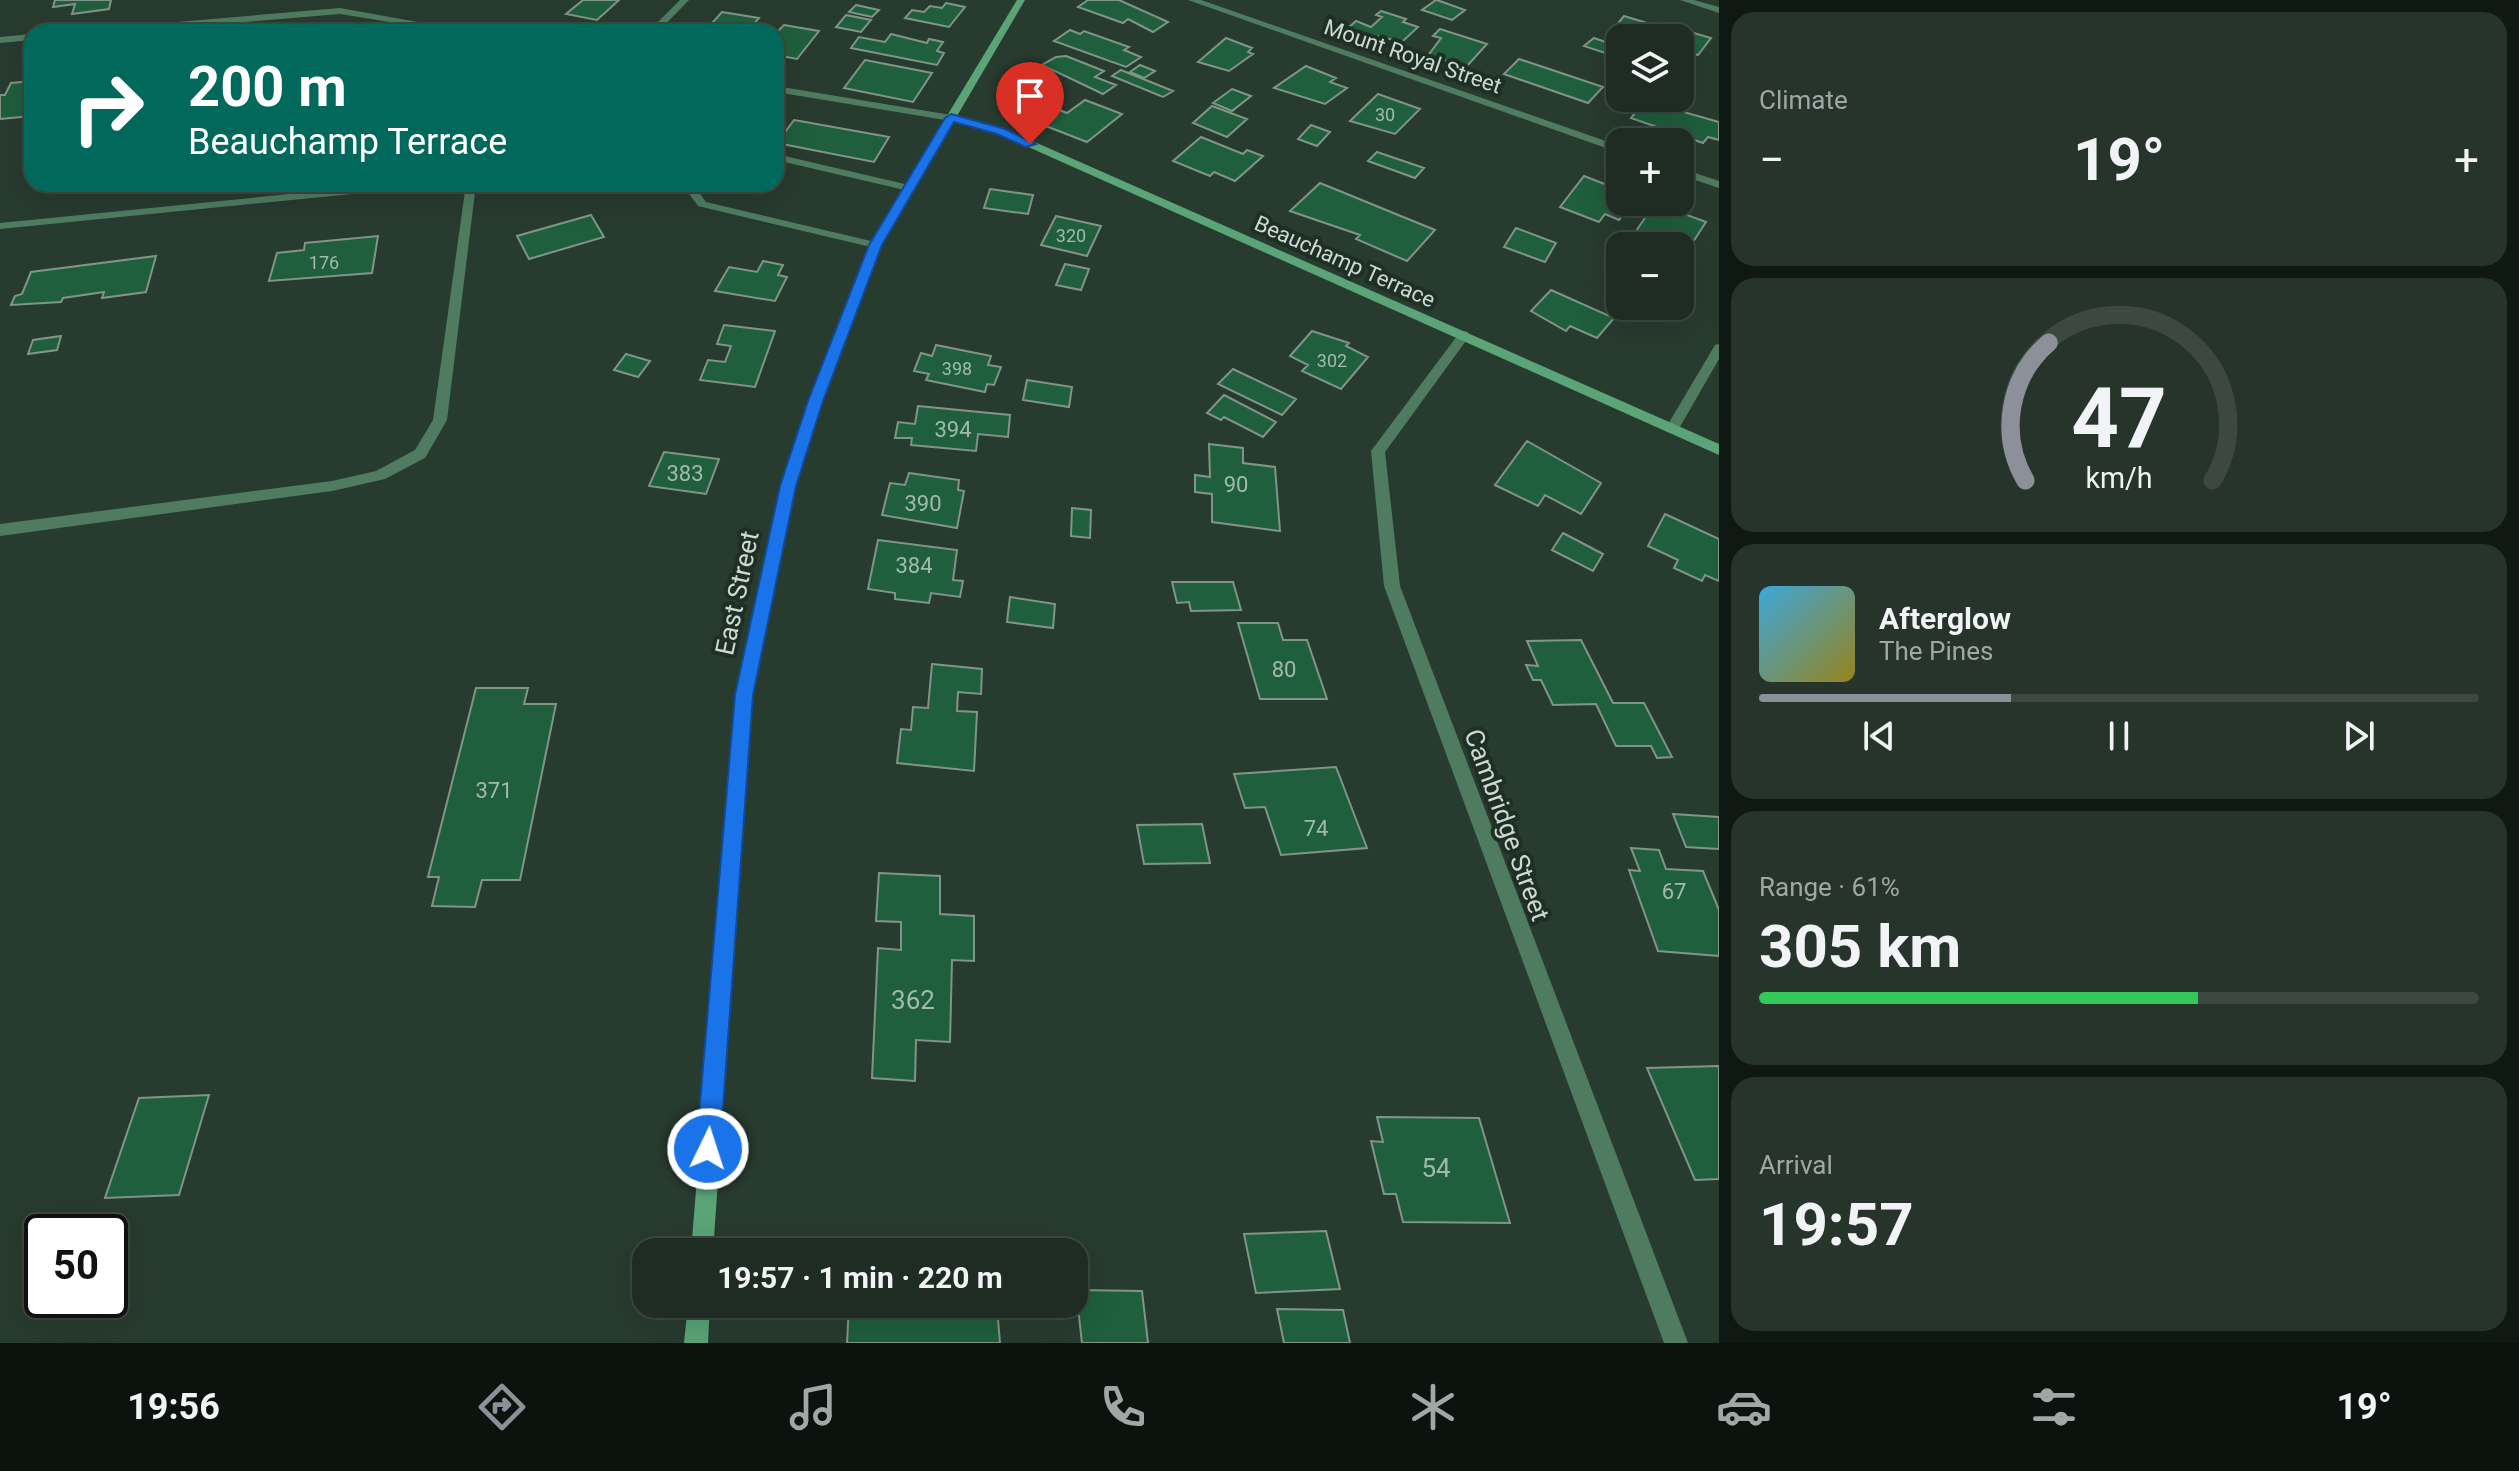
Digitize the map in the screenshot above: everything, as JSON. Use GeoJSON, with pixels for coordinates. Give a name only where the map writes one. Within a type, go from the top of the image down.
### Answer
{"type":"FeatureCollection","features":[{"type":"Feature","properties":{"kind":"main road","name":"East Street"},"geometry":{"type":"LineString","coordinates":[[703,1238],[744,695],[788,486],[825,373],[875,245],[1021,0]]}},
{"type":"Feature","properties":{"kind":"main road","name":"Beauchamp Terrace"},"geometry":{"type":"LineString","coordinates":[[951,118],[1001,131],[1719,450]]}},
{"type":"Feature","properties":{"kind":"main road"},"geometry":{"type":"LineString","coordinates":[[696,1343],[698,1318]]}},
{"type":"Feature","properties":{"kind":"street"},"geometry":{"type":"LineString","coordinates":[[661,24],[685,0]]}},
{"type":"Feature","properties":{"kind":"street","name":"Mount Royal Street"},"geometry":{"type":"LineString","coordinates":[[1192,0],[1606,145]]}},
{"type":"Feature","properties":{"kind":"street"},"geometry":{"type":"LineString","coordinates":[[1684,0],[1719,10]]}},
{"type":"Feature","properties":{"kind":"street"},"geometry":{"type":"LineString","coordinates":[[168,24],[341,5],[430,24]]}},
{"type":"Feature","properties":{"kind":"street"},"geometry":{"type":"LineString","coordinates":[[0,40],[24,38]]}},
{"type":"Feature","properties":{"kind":"street"},"geometry":{"type":"LineString","coordinates":[[784,90],[951,118]]}},
{"type":"Feature","properties":{"kind":"street"},"geometry":{"type":"LineString","coordinates":[[784,159],[909,188]]}},
{"type":"Feature","properties":{"kind":"street"},"geometry":{"type":"LineString","coordinates":[[1694,176],[1719,185]]}},
{"type":"Feature","properties":{"kind":"street"},"geometry":{"type":"LineString","coordinates":[[0,226],[342,192]]}},
{"type":"Feature","properties":{"kind":"street"},"geometry":{"type":"LineString","coordinates":[[0,530],[332,486],[380,475],[420,454],[440,420],[470,192]]}},
{"type":"Feature","properties":{"kind":"street"},"geometry":{"type":"LineString","coordinates":[[693,192],[702,204],[875,245]]}},
{"type":"Feature","properties":{"kind":"street","name":"Cambridge Street"},"geometry":{"type":"LineString","coordinates":[[1464,335],[1378,451],[1392,586],[1676,1343]]}},
{"type":"Feature","properties":{"kind":"street"},"geometry":{"type":"LineString","coordinates":[[1672,429],[1719,348]]}},
{"type":"Feature","properties":{"kind":"building"},"geometry":{"type":"Polygon","coordinates":[[[55,0],[111,0],[109,9],[72,14],[75,4],[53,7],[55,0]]]}},
{"type":"Feature","properties":{"kind":"building"},"geometry":{"type":"Polygon","coordinates":[[[583,0],[619,0],[597,20],[566,14],[583,0]]]}},
{"type":"Feature","properties":{"kind":"building"},"geometry":{"type":"Polygon","coordinates":[[[1088,0],[1119,0],[1168,22],[1153,32],[1128,19],[1123,23],[1078,7],[1088,0]]]}},
{"type":"Feature","properties":{"kind":"building"},"geometry":{"type":"Polygon","coordinates":[[[1436,0],[1465,10],[1452,20],[1422,10],[1436,0]]]}},
{"type":"Feature","properties":{"kind":"building"},"geometry":{"type":"Polygon","coordinates":[[[946,3],[965,7],[949,27],[905,18],[912,10],[924,12],[930,6],[942,8],[946,3]]]}},
{"type":"Feature","properties":{"kind":"building"},"geometry":{"type":"Polygon","coordinates":[[[856,5],[879,10],[872,17],[849,12],[856,5]]]}},
{"type":"Feature","properties":{"kind":"building"},"geometry":{"type":"Polygon","coordinates":[[[1381,11],[1406,19],[1403,22],[1418,27],[1402,42],[1347,29],[1356,21],[1371,27],[1382,17],[1376,15],[1381,11]]]}},
{"type":"Feature","properties":{"kind":"building"},"geometry":{"type":"Polygon","coordinates":[[[722,12],[759,18],[754,24],[711,24],[722,12]]]}},
{"type":"Feature","properties":{"kind":"building"},"geometry":{"type":"Polygon","coordinates":[[[846,15],[871,20],[861,32],[836,27],[846,15]]]}},
{"type":"Feature","properties":{"kind":"building"},"geometry":{"type":"Polygon","coordinates":[[[1624,16],[1650,24],[1617,24],[1624,16]]]}},
{"type":"Feature","properties":{"kind":"building"},"geometry":{"type":"Polygon","coordinates":[[[784,25],[819,31],[797,59],[784,57],[784,25]]]}},
{"type":"Feature","properties":{"kind":"building"},"geometry":{"type":"Polygon","coordinates":[[[1440,29],[1487,44],[1468,65],[1427,57],[1441,38],[1433,36],[1440,29]]]}},
{"type":"Feature","properties":{"kind":"building"},"geometry":{"type":"Polygon","coordinates":[[[1070,30],[1080,34],[1084,31],[1129,47],[1124,50],[1141,57],[1126,67],[1054,41],[1070,30]]]}},
{"type":"Feature","properties":{"kind":"building"},"geometry":{"type":"Polygon","coordinates":[[[1694,33],[1711,38],[1698,55],[1694,54],[1694,33]]]}},
{"type":"Feature","properties":{"kind":"building"},"geometry":{"type":"Polygon","coordinates":[[[891,34],[927,43],[929,39],[943,42],[937,51],[944,53],[937,65],[851,48],[859,37],[885,42],[891,34]]]}},
{"type":"Feature","properties":{"kind":"building"},"geometry":{"type":"Polygon","coordinates":[[[1226,38],[1252,48],[1248,52],[1253,54],[1229,71],[1198,62],[1226,38]]]}},
{"type":"Feature","properties":{"kind":"building"},"geometry":{"type":"Polygon","coordinates":[[[1594,38],[1606,42],[1606,53],[1584,46],[1594,38]]]}},
{"type":"Feature","properties":{"kind":"building"},"geometry":{"type":"Polygon","coordinates":[[[1066,56],[1104,71],[1095,77],[1116,85],[1103,94],[1042,65],[1056,57],[1066,56]]]}},
{"type":"Feature","properties":{"kind":"building"},"geometry":{"type":"Polygon","coordinates":[[[1519,59],[1603,87],[1588,103],[1504,74],[1519,59]]]}},
{"type":"Feature","properties":{"kind":"building"},"geometry":{"type":"Polygon","coordinates":[[[865,60],[932,73],[913,102],[844,88],[865,60]]]}},
{"type":"Feature","properties":{"kind":"building"},"geometry":{"type":"Polygon","coordinates":[[[1140,65],[1155,71],[1144,78],[1130,72],[1140,65]]]}},
{"type":"Feature","properties":{"kind":"building"},"geometry":{"type":"Polygon","coordinates":[[[1306,66],[1336,78],[1330,82],[1347,88],[1325,104],[1274,88],[1306,66]]]}},
{"type":"Feature","properties":{"kind":"building"},"geometry":{"type":"Polygon","coordinates":[[[1121,70],[1173,91],[1163,97],[1112,76],[1121,70]]]}},
{"type":"Feature","properties":{"kind":"building"},"geometry":{"type":"Polygon","coordinates":[[[24,82],[24,117],[0,119],[0,95],[5,95],[11,83],[24,82]]]}},
{"type":"Feature","properties":{"kind":"building"},"geometry":{"type":"Polygon","coordinates":[[[1232,89],[1251,96],[1232,111],[1213,103],[1232,89]]]}},
{"type":"Feature","properties":{"kind":"building"},"geometry":{"type":"Polygon","coordinates":[[[1378,94],[1420,109],[1395,134],[1350,121],[1378,94]]]}},
{"type":"Feature","properties":{"kind":"building"},"geometry":{"type":"Polygon","coordinates":[[[1034,100],[1067,113],[1085,100],[1122,114],[1087,142],[1015,114],[1034,100]]]}},
{"type":"Feature","properties":{"kind":"building"},"geometry":{"type":"Polygon","coordinates":[[[1212,106],[1247,119],[1227,137],[1193,123],[1212,106]]]}},
{"type":"Feature","properties":{"kind":"building"},"geometry":{"type":"Polygon","coordinates":[[[1636,112],[1684,112],[1719,122],[1719,140],[1708,137],[1703,143],[1694,140],[1694,128],[1660,128],[1631,118],[1636,112]]]}},
{"type":"Feature","properties":{"kind":"building"},"geometry":{"type":"Polygon","coordinates":[[[794,120],[889,137],[874,162],[784,144],[784,134],[794,120]]]}},
{"type":"Feature","properties":{"kind":"building"},"geometry":{"type":"Polygon","coordinates":[[[1311,125],[1330,132],[1317,146],[1298,139],[1311,125]]]}},
{"type":"Feature","properties":{"kind":"building"},"geometry":{"type":"Polygon","coordinates":[[[1201,137],[1243,154],[1247,150],[1263,156],[1235,181],[1214,172],[1210,176],[1173,161],[1201,137]]]}},
{"type":"Feature","properties":{"kind":"building"},"geometry":{"type":"Polygon","coordinates":[[[1377,152],[1424,168],[1415,178],[1368,161],[1377,152]]]}},
{"type":"Feature","properties":{"kind":"building"},"geometry":{"type":"Polygon","coordinates":[[[1584,176],[1606,185],[1606,214],[1599,222],[1560,207],[1584,176]]]}},
{"type":"Feature","properties":{"kind":"building"},"geometry":{"type":"Polygon","coordinates":[[[1320,183],[1435,230],[1407,261],[1356,239],[1360,235],[1290,211],[1320,183]]]}},
{"type":"Feature","properties":{"kind":"building"},"geometry":{"type":"Polygon","coordinates":[[[990,189],[1033,195],[1028,214],[984,208],[990,189]]]}},
{"type":"Feature","properties":{"kind":"building"},"geometry":{"type":"Polygon","coordinates":[[[591,215],[604,237],[529,259],[517,236],[591,215]]]}},
{"type":"Feature","properties":{"kind":"building"},"geometry":{"type":"Polygon","coordinates":[[[1056,216],[1101,226],[1087,256],[1041,245],[1056,216]]]}},
{"type":"Feature","properties":{"kind":"building"},"geometry":{"type":"Polygon","coordinates":[[[1646,216],[1690,216],[1706,222],[1694,240],[1694,232],[1635,232],[1646,216]]]}},
{"type":"Feature","properties":{"kind":"building"},"geometry":{"type":"Polygon","coordinates":[[[1516,228],[1556,243],[1545,262],[1504,247],[1516,228]]]}},
{"type":"Feature","properties":{"kind":"building"},"geometry":{"type":"Polygon","coordinates":[[[378,236],[372,273],[269,281],[277,253],[304,250],[305,243],[378,236]]]}},
{"type":"Feature","properties":{"kind":"building"},"geometry":{"type":"Polygon","coordinates":[[[156,256],[146,292],[102,298],[104,292],[63,298],[61,302],[11,305],[15,296],[22,294],[31,272],[156,256]]]}},
{"type":"Feature","properties":{"kind":"building"},"geometry":{"type":"Polygon","coordinates":[[[763,261],[783,265],[778,275],[787,277],[775,301],[715,291],[729,267],[757,272],[763,261]]]}},
{"type":"Feature","properties":{"kind":"building"},"geometry":{"type":"Polygon","coordinates":[[[1065,264],[1089,269],[1081,290],[1056,285],[1065,264]]]}},
{"type":"Feature","properties":{"kind":"building"},"geometry":{"type":"Polygon","coordinates":[[[1551,290],[1606,314],[1606,320],[1612,320],[1597,338],[1570,326],[1566,331],[1531,311],[1551,290]]]}},
{"type":"Feature","properties":{"kind":"building"},"geometry":{"type":"Polygon","coordinates":[[[724,325],[775,331],[755,387],[700,380],[708,360],[725,362],[731,346],[717,344],[724,325]]]}},
{"type":"Feature","properties":{"kind":"building"},"geometry":{"type":"Polygon","coordinates":[[[1312,331],[1349,343],[1346,346],[1368,357],[1341,389],[1302,371],[1308,365],[1290,356],[1312,331]]]}},
{"type":"Feature","properties":{"kind":"building"},"geometry":{"type":"Polygon","coordinates":[[[61,336],[57,350],[28,354],[33,340],[61,336]]]}},
{"type":"Feature","properties":{"kind":"building"},"geometry":{"type":"Polygon","coordinates":[[[936,345],[991,356],[988,365],[1001,367],[994,385],[987,384],[985,392],[926,380],[929,374],[914,371],[921,353],[932,356],[936,345]]]}},
{"type":"Feature","properties":{"kind":"building"},"geometry":{"type":"Polygon","coordinates":[[[626,354],[650,361],[638,377],[614,370],[626,354]]]}},
{"type":"Feature","properties":{"kind":"building"},"geometry":{"type":"Polygon","coordinates":[[[1233,369],[1296,399],[1282,415],[1218,384],[1233,369]]]}},
{"type":"Feature","properties":{"kind":"building"},"geometry":{"type":"Polygon","coordinates":[[[1027,380],[1072,387],[1069,407],[1023,400],[1027,380]]]}},
{"type":"Feature","properties":{"kind":"building"},"geometry":{"type":"Polygon","coordinates":[[[1224,395],[1276,422],[1263,437],[1224,417],[1221,420],[1207,413],[1224,395]]]}},
{"type":"Feature","properties":{"kind":"building"},"geometry":{"type":"Polygon","coordinates":[[[918,406],[1010,415],[1008,437],[978,434],[976,451],[911,445],[912,438],[895,438],[898,422],[915,424],[918,406]]]}},
{"type":"Feature","properties":{"kind":"building"},"geometry":{"type":"Polygon","coordinates":[[[1527,441],[1601,483],[1581,514],[1545,495],[1538,506],[1495,485],[1527,441]]]}},
{"type":"Feature","properties":{"kind":"building"},"geometry":{"type":"Polygon","coordinates":[[[1209,444],[1243,448],[1243,463],[1275,467],[1280,531],[1212,522],[1212,494],[1195,492],[1195,475],[1210,477],[1209,444]]]}},
{"type":"Feature","properties":{"kind":"building"},"geometry":{"type":"Polygon","coordinates":[[[664,452],[719,459],[706,494],[649,486],[664,452]]]}},
{"type":"Feature","properties":{"kind":"building"},"geometry":{"type":"Polygon","coordinates":[[[909,473],[959,480],[958,490],[964,491],[957,528],[882,515],[890,483],[905,485],[909,473]]]}},
{"type":"Feature","properties":{"kind":"building"},"geometry":{"type":"Polygon","coordinates":[[[1072,508],[1091,510],[1090,538],[1071,536],[1072,508]]]}},
{"type":"Feature","properties":{"kind":"building"},"geometry":{"type":"Polygon","coordinates":[[[1665,514],[1719,539],[1719,581],[1705,575],[1702,581],[1674,568],[1678,560],[1648,546],[1665,514]]]}},
{"type":"Feature","properties":{"kind":"building"},"geometry":{"type":"Polygon","coordinates":[[[1563,533],[1603,554],[1593,571],[1552,550],[1563,533]]]}},
{"type":"Feature","properties":{"kind":"building"},"geometry":{"type":"Polygon","coordinates":[[[878,540],[957,550],[953,580],[963,581],[960,597],[931,593],[929,603],[895,599],[895,593],[868,589],[878,540]]]}},
{"type":"Feature","properties":{"kind":"building"},"geometry":{"type":"Polygon","coordinates":[[[1172,582],[1233,582],[1241,610],[1191,611],[1189,602],[1177,603],[1172,582]]]}},
{"type":"Feature","properties":{"kind":"building"},"geometry":{"type":"Polygon","coordinates":[[[1010,597],[1055,604],[1053,628],[1007,622],[1010,597]]]}},
{"type":"Feature","properties":{"kind":"building"},"geometry":{"type":"Polygon","coordinates":[[[1238,623],[1278,623],[1283,640],[1307,640],[1327,699],[1260,699],[1238,623]]]}},
{"type":"Feature","properties":{"kind":"building"},"geometry":{"type":"Polygon","coordinates":[[[1581,640],[1613,703],[1644,703],[1672,757],[1657,758],[1651,746],[1616,746],[1596,704],[1553,705],[1541,680],[1533,680],[1526,665],[1538,666],[1527,641],[1581,640]]]}},
{"type":"Feature","properties":{"kind":"building"},"geometry":{"type":"Polygon","coordinates":[[[932,664],[982,669],[981,694],[958,692],[957,711],[977,712],[974,771],[897,763],[901,729],[911,730],[913,707],[928,708],[932,664]]]}},
{"type":"Feature","properties":{"kind":"building"},"geometry":{"type":"Polygon","coordinates":[[[476,688],[528,688],[524,704],[556,704],[520,880],[482,880],[475,907],[432,906],[439,877],[428,877],[476,688]]]}},
{"type":"Feature","properties":{"kind":"building"},"geometry":{"type":"Polygon","coordinates":[[[1336,767],[1367,848],[1281,855],[1265,807],[1245,808],[1234,774],[1336,767]]]}},
{"type":"Feature","properties":{"kind":"building"},"geometry":{"type":"Polygon","coordinates":[[[1673,814],[1719,817],[1719,849],[1686,847],[1673,814]]]}},
{"type":"Feature","properties":{"kind":"building"},"geometry":{"type":"Polygon","coordinates":[[[1202,824],[1210,863],[1144,864],[1137,825],[1202,824]]]}},
{"type":"Feature","properties":{"kind":"building"},"geometry":{"type":"Polygon","coordinates":[[[1631,848],[1659,850],[1666,869],[1703,871],[1719,910],[1719,956],[1658,951],[1629,870],[1640,871],[1631,848]]]}},
{"type":"Feature","properties":{"kind":"building"},"geometry":{"type":"Polygon","coordinates":[[[879,873],[940,876],[940,914],[974,916],[974,961],[952,960],[950,1042],[916,1040],[915,1081],[872,1078],[878,948],[901,950],[901,922],[876,921],[879,873]]]}},
{"type":"Feature","properties":{"kind":"building"},"geometry":{"type":"Polygon","coordinates":[[[1719,1066],[1719,1179],[1695,1180],[1647,1068],[1719,1066]]]}},
{"type":"Feature","properties":{"kind":"building"},"geometry":{"type":"Polygon","coordinates":[[[209,1095],[179,1195],[105,1198],[139,1098],[209,1095]]]}},
{"type":"Feature","properties":{"kind":"building"},"geometry":{"type":"Polygon","coordinates":[[[1377,1117],[1479,1118],[1510,1223],[1403,1222],[1396,1194],[1384,1194],[1371,1141],[1383,1142],[1377,1117]]]}},
{"type":"Feature","properties":{"kind":"building"},"geometry":{"type":"Polygon","coordinates":[[[1326,1231],[1340,1289],[1256,1293],[1244,1234],[1326,1231]]]}},
{"type":"Feature","properties":{"kind":"building"},"geometry":{"type":"Polygon","coordinates":[[[1088,1290],[1142,1291],[1148,1343],[1082,1343],[1079,1318],[1088,1318],[1088,1290]]]}},
{"type":"Feature","properties":{"kind":"building"},"geometry":{"type":"Polygon","coordinates":[[[1277,1309],[1343,1310],[1350,1343],[1284,1343],[1277,1309]]]}},
{"type":"Feature","properties":{"kind":"building"},"geometry":{"type":"Polygon","coordinates":[[[848,1318],[998,1318],[1000,1343],[847,1343],[848,1318]]]}},
{"type":"Feature","properties":{"kind":"route"},"geometry":{"type":"LineString","coordinates":[[708,1149],[744,695],[788,486],[815,401],[875,245],[951,118],[1001,131],[1030,144]]}}]}
